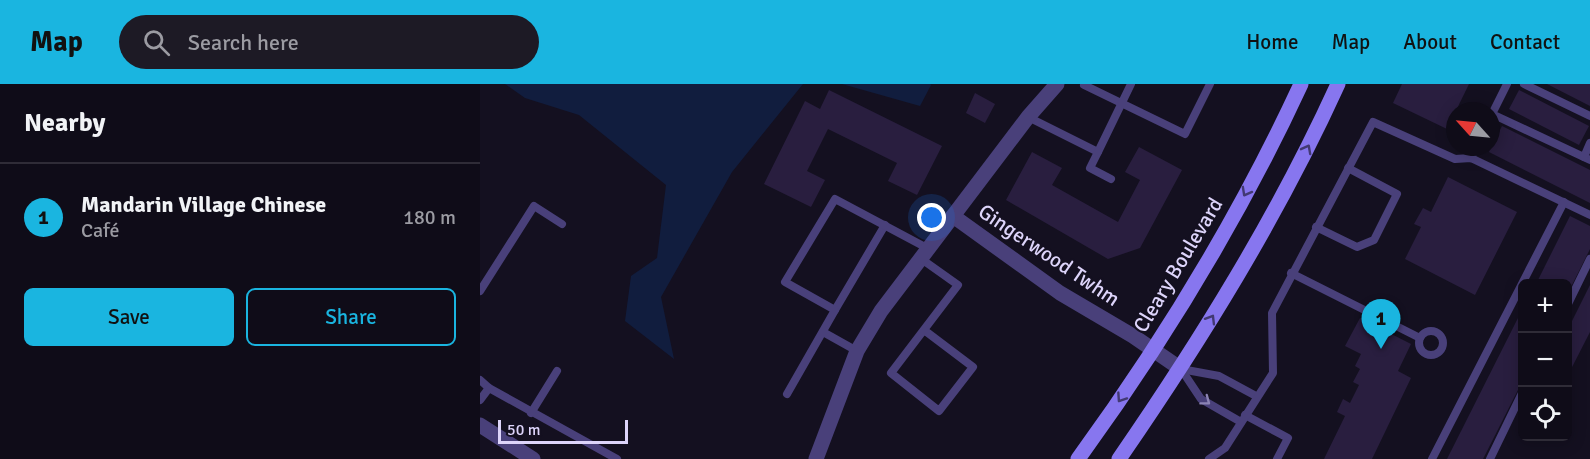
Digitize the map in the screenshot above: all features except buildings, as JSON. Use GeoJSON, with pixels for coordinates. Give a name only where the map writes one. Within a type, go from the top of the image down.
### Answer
{"type":"FeatureCollection","features":[{"type":"Feature","properties":{"kind":"street"},"geometry":{"type":"LineString","coordinates":[[816,459],[857,351],[881,311],[923,253],[1055,84]]}},
{"type":"Feature","properties":{"kind":"street","name":"Cleary Boulevard"},"geometry":{"type":"LineString","coordinates":[[1078,459],[1153,349],[1255,176],[1301,84]]}},
{"type":"Feature","properties":{"kind":"street"},"geometry":{"type":"LineString","coordinates":[[1119,459],[1181,369],[1261,235],[1338,84]]}},
{"type":"Feature","properties":{"kind":"street","name":"Gingerwood Twhm"},"geometry":{"type":"LineString","coordinates":[[953,216],[1060,293],[1153,349],[1181,369]]}},
{"type":"Feature","properties":{"kind":"street"},"geometry":{"type":"LineString","coordinates":[[480,425],[533,459]]}},
{"type":"Feature","properties":{"kind":"lane"},"geometry":{"type":"LineString","coordinates":[[1111,179],[1090,168],[1131,84]]}},
{"type":"Feature","properties":{"kind":"lane"},"geometry":{"type":"LineString","coordinates":[[1084,85],[1185,134],[1210,84]]}},
{"type":"Feature","properties":{"kind":"lane"},"geometry":{"type":"LineString","coordinates":[[1498,102],[1507,84]]}},
{"type":"Feature","properties":{"kind":"lane"},"geometry":{"type":"LineString","coordinates":[[1524,84],[1590,116]]}},
{"type":"Feature","properties":{"kind":"lane"},"geometry":{"type":"LineString","coordinates":[[1028,117],[1098,152]]}},
{"type":"Feature","properties":{"kind":"lane"},"geometry":{"type":"LineString","coordinates":[[1500,119],[1587,158],[1590,143]]}},
{"type":"Feature","properties":{"kind":"lane"},"geometry":{"type":"LineString","coordinates":[[1209,459],[1225,448],[1256,396],[1273,373],[1272,313],[1373,122],[1455,159],[1470,158],[1590,215]]}},
{"type":"Feature","properties":{"kind":"lane"},"geometry":{"type":"LineString","coordinates":[[1316,227],[1357,247],[1374,240],[1397,194],[1348,168]]}},
{"type":"Feature","properties":{"kind":"lane"},"geometry":{"type":"LineString","coordinates":[[835,310],[784,282],[835,198],[885,225],[923,253],[958,285],[891,373],[939,411],[973,367],[924,330]]}},
{"type":"Feature","properties":{"kind":"lane"},"geometry":{"type":"LineString","coordinates":[[1432,459],[1564,202]]}},
{"type":"Feature","properties":{"kind":"lane"},"geometry":{"type":"LineString","coordinates":[[480,291],[534,206],[562,224]]}},
{"type":"Feature","properties":{"kind":"lane"},"geometry":{"type":"LineString","coordinates":[[787,394],[885,225]]}},
{"type":"Feature","properties":{"kind":"lane"},"geometry":{"type":"LineString","coordinates":[[1572,295],[1590,259]]}},
{"type":"Feature","properties":{"kind":"lane"},"geometry":{"type":"LineString","coordinates":[[1292,273],[1420,338]]}},
{"type":"Feature","properties":{"kind":"lane"},"geometry":{"type":"LineString","coordinates":[[823,332],[857,351]]}},
{"type":"Feature","properties":{"kind":"lane"},"geometry":{"type":"LineString","coordinates":[[1181,369],[1219,376],[1256,396]]}},
{"type":"Feature","properties":{"kind":"lane"},"geometry":{"type":"LineString","coordinates":[[1181,369],[1201,399],[1288,438],[1277,459]]}},
{"type":"Feature","properties":{"kind":"lane"},"geometry":{"type":"LineString","coordinates":[[531,413],[557,371]]}},
{"type":"Feature","properties":{"kind":"lane"},"geometry":{"type":"LineString","coordinates":[[480,380],[489,388],[531,413],[617,459]]}},
{"type":"Feature","properties":{"kind":"lane"},"geometry":{"type":"LineString","coordinates":[[480,400],[489,388]]}},
{"type":"Feature","properties":{"kind":"lane"},"geometry":{"type":"LineString","coordinates":[[1490,459],[1518,401]]}},
{"type":"Feature","properties":{"kind":"water"},"geometry":{"type":"Polygon","coordinates":[[[505,84],[803,84],[732,172],[661,297],[674,359],[625,321],[631,276],[657,258],[666,185],[579,115],[525,98],[505,84]]]}},
{"type":"Feature","properties":{"kind":"water"},"geometry":{"type":"Polygon","coordinates":[[[842,84],[930,84],[931,85],[920,106],[842,84]]]}},
{"type":"Feature","properties":{"kind":"place","name":"Mandarin Village Chinese"},"geometry":{"type":"Point","coordinates":[1381,349]}}]}
